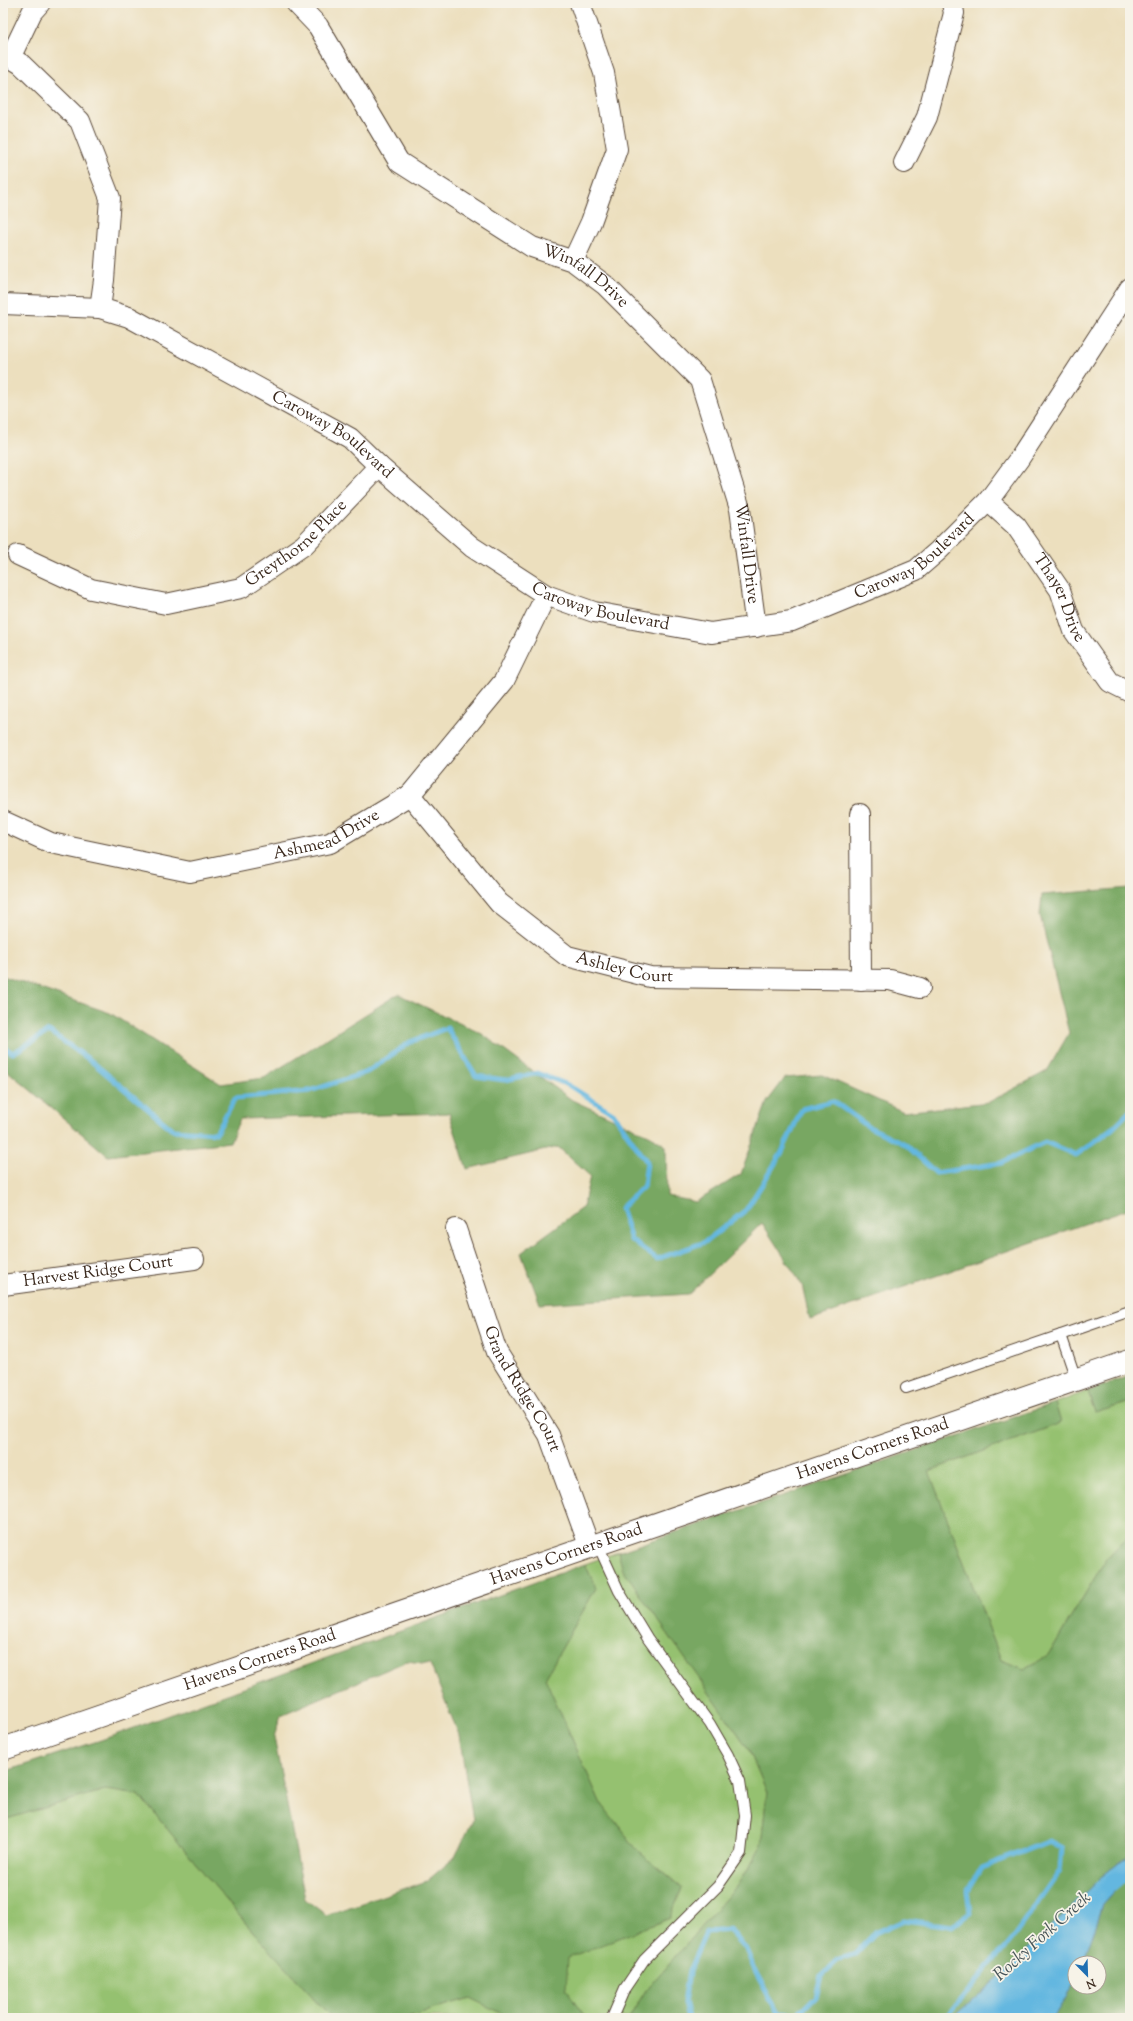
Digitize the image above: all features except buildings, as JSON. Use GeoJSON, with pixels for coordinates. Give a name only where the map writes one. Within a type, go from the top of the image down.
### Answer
{"type":"FeatureCollection","features":[{"type":"Feature","properties":{"kind":"main road","name":"Havens Corners Road"},"geometry":{"type":"LineString","coordinates":[[3,1749],[1130,1361]]}},
{"type":"Feature","properties":{"kind":"street"},"geometry":{"type":"LineString","coordinates":[[40,3],[32,12],[7,55],[80,121],[110,198],[104,280],[100,308]]}},
{"type":"Feature","properties":{"kind":"street","name":"Winfall Drive"},"geometry":{"type":"LineString","coordinates":[[296,3],[318,26],[399,162],[532,246],[573,261],[606,285],[700,380],[740,509],[756,627]]}},
{"type":"Feature","properties":{"kind":"street"},"geometry":{"type":"LineString","coordinates":[[573,261],[591,222],[617,149],[604,73],[580,3]]}},
{"type":"Feature","properties":{"kind":"street"},"geometry":{"type":"LineString","coordinates":[[904,163],[927,117],[954,13],[952,3]]}},
{"type":"Feature","properties":{"kind":"street","name":"Caroway Boulevard"},"geometry":{"type":"LineString","coordinates":[[3,304],[100,308],[129,317],[350,438],[379,466],[472,547],[546,595],[594,612],[711,632],[792,621],[916,570],[938,551],[988,501],[1019,459],[1130,288]]}},
{"type":"Feature","properties":{"kind":"street","name":"Greythorne Place"},"geometry":{"type":"LineString","coordinates":[[18,555],[91,589],[166,604],[241,588],[304,545],[379,466]]}},
{"type":"Feature","properties":{"kind":"street","name":"Thayer Drive"},"geometry":{"type":"LineString","coordinates":[[988,501],[1016,526],[1060,590],[1074,631],[1110,682],[1130,692]]}},
{"type":"Feature","properties":{"kind":"street","name":"Ashmead Drive"},"geometry":{"type":"LineString","coordinates":[[3,822],[51,843],[190,872],[330,843],[410,795],[504,681],[546,595]]}},
{"type":"Feature","properties":{"kind":"street","name":"Ashley Court"},"geometry":{"type":"LineString","coordinates":[[410,795],[499,903],[567,956],[650,976],[890,980],[920,988]]}},
{"type":"Feature","properties":{"kind":"street"},"geometry":{"type":"LineString","coordinates":[[860,814],[862,980]]}},
{"type":"Feature","properties":{"kind":"street","name":"Grand Ridge Court"},"geometry":{"type":"LineString","coordinates":[[456,1229],[497,1352],[549,1435],[594,1546]]}},
{"type":"Feature","properties":{"kind":"street","name":"Harvest Ridge Court"},"geometry":{"type":"LineString","coordinates":[[3,1285],[194,1259]]}},
{"type":"Feature","properties":{"kind":"lane"},"geometry":{"type":"LineString","coordinates":[[906,1388],[1130,1311]]}},
{"type":"Feature","properties":{"kind":"lane"},"geometry":{"type":"LineString","coordinates":[[1061,1335],[1076,1379]]}},
{"type":"Feature","properties":{"kind":"lane"},"geometry":{"type":"LineString","coordinates":[[594,1546],[644,1633],[710,1724],[728,1755],[740,1781],[745,1815],[741,1853],[718,1886],[644,1960],[625,1988],[612,2018]]}},
{"type":"Feature","properties":{"kind":"green space"},"geometry":{"type":"Polygon","coordinates":[[[1130,888],[1130,1208],[810,1320],[802,1285],[762,1223],[689,1294],[540,1304],[521,1253],[583,1207],[590,1176],[558,1147],[467,1169],[449,1113],[240,1119],[230,1142],[108,1156],[3,1067],[3,976],[110,1013],[221,1084],[264,1078],[398,994],[482,1034],[572,1100],[651,1136],[666,1146],[667,1196],[696,1202],[741,1174],[767,1102],[785,1078],[822,1075],[904,1112],[989,1102],[1047,1071],[1069,1033],[1040,915],[1042,895],[1130,888]]]}},
{"type":"Feature","properties":{"kind":"green space"},"geometry":{"type":"Polygon","coordinates":[[[1130,1376],[1130,1402],[1095,1413],[1088,1391],[1130,1376]]]}},
{"type":"Feature","properties":{"kind":"green space"},"geometry":{"type":"Polygon","coordinates":[[[1088,1391],[1095,1413],[1130,1402],[1130,1534],[1106,1559],[1048,1656],[1024,1669],[1001,1660],[929,1471],[1061,1423],[1055,1403],[1088,1391]]]}},
{"type":"Feature","properties":{"kind":"green space"},"geometry":{"type":"Polygon","coordinates":[[[1055,1403],[1061,1423],[929,1471],[1001,1660],[1024,1669],[1048,1656],[1106,1559],[1130,1534],[1130,1854],[1101,1877],[1011,1966],[953,2018],[629,2018],[646,1990],[741,1881],[761,1846],[767,1792],[748,1748],[623,1570],[618,1552],[1055,1403]]]}},
{"type":"Feature","properties":{"kind":"green space"},"geometry":{"type":"Polygon","coordinates":[[[618,1552],[623,1570],[748,1748],[767,1792],[761,1846],[741,1881],[646,1990],[629,2018],[586,2018],[565,1989],[567,1958],[670,1918],[682,1888],[638,1851],[600,1802],[545,1678],[596,1588],[585,1564],[618,1552]]]}},
{"type":"Feature","properties":{"kind":"green space"},"geometry":{"type":"Polygon","coordinates":[[[585,1564],[596,1588],[545,1678],[600,1802],[638,1851],[682,1888],[670,1918],[568,1958],[566,1989],[586,2018],[511,2018],[470,1998],[404,2018],[332,2018],[248,1926],[139,1795],[105,1790],[3,1820],[3,1772],[101,1740],[585,1564]],[[407,1661],[281,1715],[274,1737],[305,1899],[326,1915],[427,1881],[455,1857],[473,1820],[459,1735],[430,1664],[407,1661]]]}},
{"type":"Feature","properties":{"kind":"green space"},"geometry":{"type":"Polygon","coordinates":[[[105,1790],[139,1795],[248,1926],[332,2018],[3,2018],[3,1820],[105,1790]]]}},
{"type":"Feature","properties":{"kind":"green space"},"geometry":{"type":"Polygon","coordinates":[[[1130,1875],[1130,2018],[1053,2018],[1067,1995],[1107,1995],[1107,1955],[1086,1955],[1103,1905],[1130,1875]]]}},
{"type":"Feature","properties":{"kind":"green space"},"geometry":{"type":"Polygon","coordinates":[[[470,1998],[511,2018],[404,2018],[470,1998]]]}},
{"type":"Feature","properties":{"kind":"water"},"geometry":{"type":"Polygon","coordinates":[[[1130,1854],[1130,1875],[1103,1905],[1086,1955],[1067,1955],[1067,1995],[1053,2018],[953,2018],[1011,1966],[1101,1877],[1130,1854]]]}},
{"type":"Feature","properties":{"kind":"waterway"},"geometry":{"type":"LineString","coordinates":[[3,1047],[13,1053],[49,1031],[90,1060],[173,1130],[216,1133],[235,1098],[310,1091],[367,1072],[410,1042],[447,1028],[476,1076],[505,1080],[538,1073],[568,1085],[613,1113],[647,1162],[644,1186],[621,1208],[631,1240],[657,1259],[705,1242],[746,1210],[781,1154],[802,1109],[833,1101],[869,1127],[905,1144],[936,1173],[1001,1163],[1045,1142],[1076,1155],[1112,1129],[1130,1111]]}},
{"type":"Feature","properties":{"kind":"waterway"},"geometry":{"type":"LineString","coordinates":[[688,2018],[684,2003],[689,1971],[706,1932],[729,1930],[745,1947],[756,1973],[778,2013],[798,2015],[816,1997],[821,1975],[837,1960],[855,1954],[875,1933],[904,1920],[952,1926],[970,1913],[967,1891],[981,1868],[1049,1841],[1062,1848],[1060,1870],[1012,1938],[946,2018]]}},
{"type":"Feature","properties":{"kind":"waterway","name":"Rocky Fork Creek"},"geometry":{"type":"LineString","coordinates":[[1115,1889],[1130,1876]]}}]}
